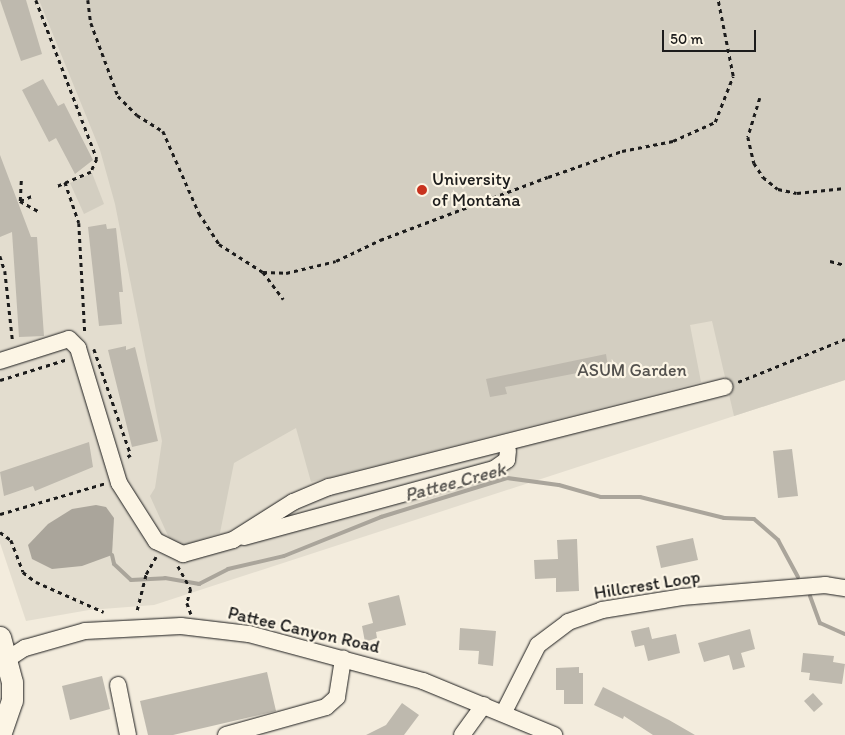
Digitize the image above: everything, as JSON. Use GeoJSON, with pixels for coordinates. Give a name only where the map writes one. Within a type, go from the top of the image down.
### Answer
{"type":"FeatureCollection","features":[{"type":"Feature","properties":{"kind":"main road"},"geometry":{"type":"LineString","coordinates":[[0,637],[12,700],[0,735]]}},
{"type":"Feature","properties":{"kind":"street"},"geometry":{"type":"LineString","coordinates":[[0,361],[69,339],[78,348],[119,483],[144,526],[164,546],[188,554],[232,540],[494,469],[507,460],[508,452]]}},
{"type":"Feature","properties":{"kind":"street"},"geometry":{"type":"LineString","coordinates":[[232,540],[293,502],[330,487],[724,387]]}},
{"type":"Feature","properties":{"kind":"street","name":"Hillcrest Loop"},"geometry":{"type":"LineString","coordinates":[[504,712],[538,645],[568,622],[602,610],[682,597],[825,585],[845,588]]}},
{"type":"Feature","properties":{"kind":"street","name":"Pattee Canyon Road"},"geometry":{"type":"LineString","coordinates":[[4,661],[24,648],[85,631],[181,626],[249,634],[422,681],[504,712],[554,735]]}},
{"type":"Feature","properties":{"kind":"street"},"geometry":{"type":"LineString","coordinates":[[226,735],[326,707],[337,697],[343,658]]}},
{"type":"Feature","properties":{"kind":"street"},"geometry":{"type":"LineString","coordinates":[[118,685],[128,735]]}},
{"type":"Feature","properties":{"kind":"street"},"geometry":{"type":"LineString","coordinates":[[462,735],[484,705]]}},
{"type":"Feature","properties":{"kind":"path"},"geometry":{"type":"LineString","coordinates":[[36,0],[96,153],[91,172],[55,187]]}},
{"type":"Feature","properties":{"kind":"path"},"geometry":{"type":"LineString","coordinates":[[88,0],[91,23],[118,96],[137,115],[163,131],[199,213],[219,244],[263,272],[283,299]]}},
{"type":"Feature","properties":{"kind":"path"},"geometry":{"type":"LineString","coordinates":[[263,272],[286,273],[336,261],[380,240],[548,177],[622,151],[673,141],[715,122],[733,76],[718,0]]}},
{"type":"Feature","properties":{"kind":"path"},"geometry":{"type":"LineString","coordinates":[[760,98],[748,137],[754,163],[763,177],[778,189],[797,193],[845,188]]}},
{"type":"Feature","properties":{"kind":"path"},"geometry":{"type":"LineString","coordinates":[[20,201],[21,180]]}},
{"type":"Feature","properties":{"kind":"path"},"geometry":{"type":"LineString","coordinates":[[66,182],[79,223],[84,332],[87,338]]}},
{"type":"Feature","properties":{"kind":"path"},"geometry":{"type":"LineString","coordinates":[[20,201],[32,196]]}},
{"type":"Feature","properties":{"kind":"path"},"geometry":{"type":"LineString","coordinates":[[20,201],[38,211]]}},
{"type":"Feature","properties":{"kind":"path"},"geometry":{"type":"LineString","coordinates":[[0,256],[5,270],[13,347]]}},
{"type":"Feature","properties":{"kind":"path"},"geometry":{"type":"LineString","coordinates":[[830,261],[845,265]]}},
{"type":"Feature","properties":{"kind":"path"},"geometry":{"type":"LineString","coordinates":[[724,387],[845,339]]}},
{"type":"Feature","properties":{"kind":"path"},"geometry":{"type":"LineString","coordinates":[[91,344],[131,455]]}},
{"type":"Feature","properties":{"kind":"path"},"geometry":{"type":"LineString","coordinates":[[0,380],[71,357]]}},
{"type":"Feature","properties":{"kind":"path"},"geometry":{"type":"LineString","coordinates":[[0,514],[91,486],[119,483]]}},
{"type":"Feature","properties":{"kind":"path"},"geometry":{"type":"LineString","coordinates":[[0,532],[11,540],[23,572],[36,582],[104,612]]}},
{"type":"Feature","properties":{"kind":"path"},"geometry":{"type":"LineString","coordinates":[[137,610],[146,574],[164,546]]}},
{"type":"Feature","properties":{"kind":"path"},"geometry":{"type":"LineString","coordinates":[[188,554],[178,568],[188,579],[191,589],[187,602],[192,615]]}},
{"type":"Feature","properties":{"kind":"shaded area","name":"University of Montana"},"geometry":{"type":"Polygon","coordinates":[[[0,0],[845,0],[845,380],[154,605],[89,610],[26,621],[0,543],[0,0]]]}},
{"type":"Feature","properties":{"kind":"shaded area"},"geometry":{"type":"Polygon","coordinates":[[[96,505],[106,507],[114,518],[112,555],[82,566],[52,569],[32,559],[28,545],[48,524],[72,509],[96,505]]]}},
{"type":"Feature","properties":{"kind":"green space","name":"University of Montana"},"geometry":{"type":"Polygon","coordinates":[[[39,0],[845,0],[845,380],[734,416],[712,321],[690,325],[701,382],[311,482],[296,428],[234,463],[220,533],[174,549],[150,496],[155,488],[162,441],[115,204],[100,150],[39,0]]]}},
{"type":"Feature","properties":{"kind":"green space"},"geometry":{"type":"Polygon","coordinates":[[[92,173],[104,204],[84,214],[70,183],[92,173]]]}},
{"type":"Feature","properties":{"kind":"building"},"geometry":{"type":"Polygon","coordinates":[[[0,0],[26,0],[42,54],[21,61],[0,0]]]}},
{"type":"Feature","properties":{"kind":"building"},"geometry":{"type":"Polygon","coordinates":[[[43,79],[58,106],[64,103],[93,160],[75,174],[56,138],[49,142],[22,90],[43,79]]]}},
{"type":"Feature","properties":{"kind":"building"},"geometry":{"type":"Polygon","coordinates":[[[0,155],[31,237],[37,237],[44,336],[19,337],[12,232],[0,237],[0,155]]]}},
{"type":"Feature","properties":{"kind":"building"},"geometry":{"type":"Polygon","coordinates":[[[106,224],[107,229],[116,228],[123,292],[119,292],[122,324],[99,326],[88,227],[106,224]]]}},
{"type":"Feature","properties":{"kind":"building"},"geometry":{"type":"Polygon","coordinates":[[[126,346],[126,350],[135,347],[158,441],[132,447],[108,350],[126,346]]]}},
{"type":"Feature","properties":{"kind":"building"},"geometry":{"type":"Polygon","coordinates":[[[606,354],[608,367],[505,387],[507,394],[490,397],[486,379],[606,354]]]}},
{"type":"Feature","properties":{"kind":"building"},"geometry":{"type":"Polygon","coordinates":[[[89,442],[93,467],[35,491],[33,486],[4,496],[0,472],[89,442]]]}},
{"type":"Feature","properties":{"kind":"building"},"geometry":{"type":"Polygon","coordinates":[[[792,449],[798,496],[778,498],[773,451],[792,449]]]}},
{"type":"Feature","properties":{"kind":"building"},"geometry":{"type":"Polygon","coordinates":[[[693,538],[698,560],[661,568],[656,546],[693,538]]]}},
{"type":"Feature","properties":{"kind":"building"},"geometry":{"type":"Polygon","coordinates":[[[577,539],[579,591],[556,592],[556,578],[535,579],[534,560],[558,559],[557,540],[577,539]]]}},
{"type":"Feature","properties":{"kind":"building"},"geometry":{"type":"Polygon","coordinates":[[[399,595],[406,625],[376,632],[377,638],[365,642],[362,626],[373,623],[368,603],[399,595]]]}},
{"type":"Feature","properties":{"kind":"building"},"geometry":{"type":"Polygon","coordinates":[[[649,627],[652,639],[676,634],[680,653],[648,661],[644,645],[635,647],[631,631],[649,627]]]}},
{"type":"Feature","properties":{"kind":"building"},"geometry":{"type":"Polygon","coordinates":[[[460,628],[496,631],[493,666],[478,664],[479,651],[459,650],[460,628]]]}},
{"type":"Feature","properties":{"kind":"building"},"geometry":{"type":"Polygon","coordinates":[[[750,629],[755,649],[741,653],[745,667],[733,670],[729,655],[704,662],[698,643],[750,629]]]}},
{"type":"Feature","properties":{"kind":"building"},"geometry":{"type":"Polygon","coordinates":[[[803,653],[834,656],[833,662],[845,664],[842,684],[809,680],[810,673],[801,672],[803,653]]]}},
{"type":"Feature","properties":{"kind":"building"},"geometry":{"type":"Polygon","coordinates":[[[579,667],[579,673],[583,673],[583,704],[564,704],[564,690],[556,690],[556,668],[579,667]]]}},
{"type":"Feature","properties":{"kind":"building"},"geometry":{"type":"Polygon","coordinates":[[[267,672],[276,711],[173,735],[148,735],[140,701],[267,672]]]}},
{"type":"Feature","properties":{"kind":"building"},"geometry":{"type":"Polygon","coordinates":[[[102,676],[110,709],[70,720],[62,686],[102,676]]]}},
{"type":"Feature","properties":{"kind":"building"},"geometry":{"type":"Polygon","coordinates":[[[603,687],[695,735],[653,735],[624,716],[623,719],[594,705],[603,687]]]}},
{"type":"Feature","properties":{"kind":"building"},"geometry":{"type":"Polygon","coordinates":[[[813,693],[823,704],[814,712],[804,701],[813,693]]]}},
{"type":"Feature","properties":{"kind":"building"},"geometry":{"type":"Polygon","coordinates":[[[402,703],[419,715],[404,735],[366,735],[386,725],[402,703]]]}},
{"type":"Feature","properties":{"kind":"waterway","name":"Pattee Creek"},"geometry":{"type":"LineString","coordinates":[[112,555],[114,564],[131,580],[165,578],[199,584],[228,569],[284,556],[381,517],[507,478],[559,485],[601,497],[640,497],[724,518],[754,519],[778,540],[798,577]]}},
{"type":"Feature","properties":{"kind":"waterway","name":"Pattee Creek"},"geometry":{"type":"LineString","coordinates":[[810,596],[820,623],[845,634]]}},
{"type":"Feature","properties":{"kind":"place","name":"University of Montana"},"geometry":{"type":"Point","coordinates":[422,190]}},
{"type":"Feature","properties":{"kind":"park label","name":"ASUM Garden"},"geometry":{"type":"Point","coordinates":[632,370]}}]}
